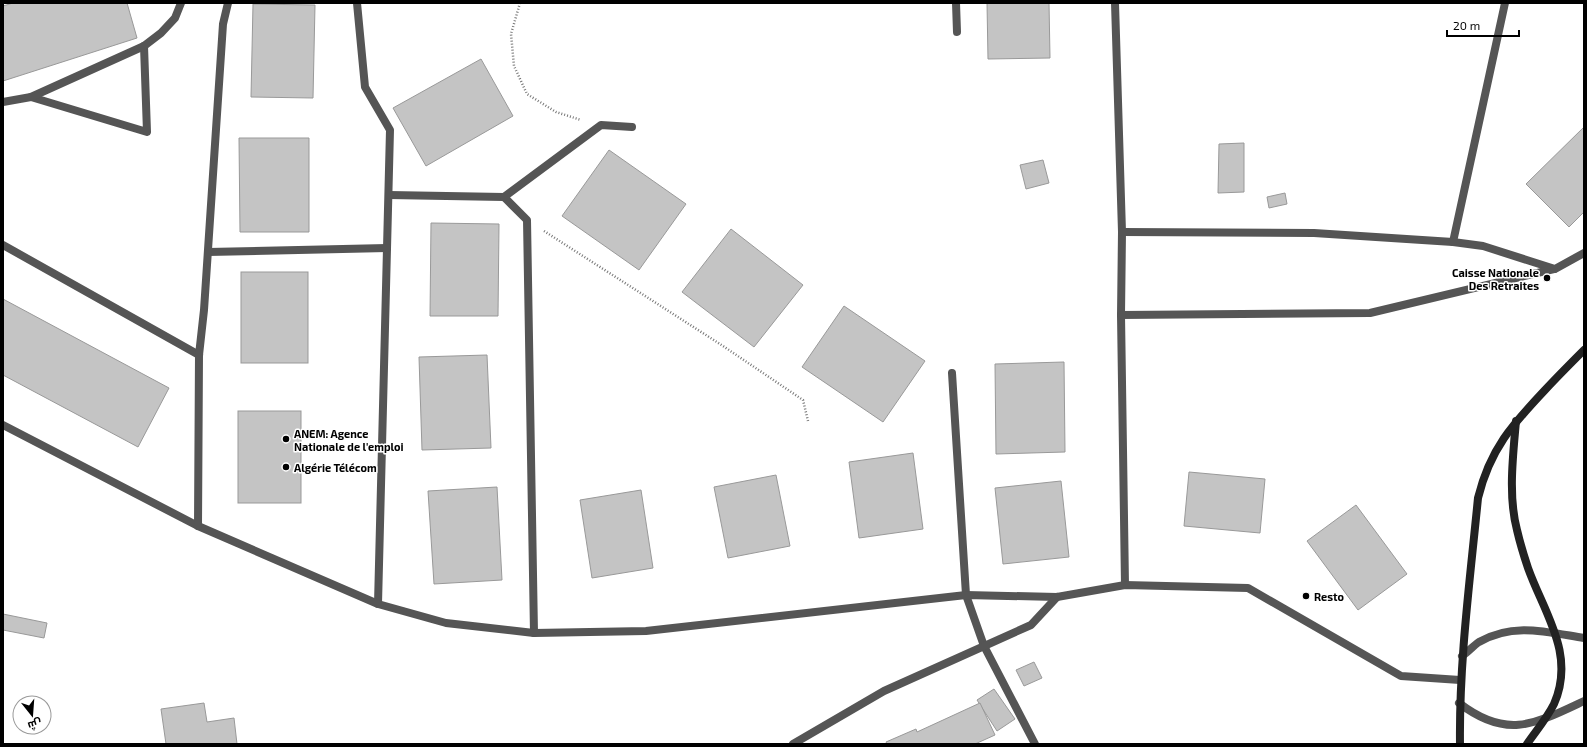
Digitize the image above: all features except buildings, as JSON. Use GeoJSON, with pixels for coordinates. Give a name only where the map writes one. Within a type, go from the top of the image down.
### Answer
{"type":"FeatureCollection","features":[{"type":"Feature","properties":{"kind":"main road"},"geometry":{"type":"LineString","coordinates":[[1460,744],[1459,703],[1462,656],[1478,498],[1483,478],[1500,442],[1516,421],[1584,350]]}},
{"type":"Feature","properties":{"kind":"main road"},"geometry":{"type":"LineString","coordinates":[[1516,421],[1512,486],[1516,528],[1528,568],[1556,633],[1562,668],[1554,704],[1527,744]]}},
{"type":"Feature","properties":{"kind":"street"},"geometry":{"type":"LineString","coordinates":[[3,102],[31,97],[144,46],[161,33],[175,18],[182,3]]}},
{"type":"Feature","properties":{"kind":"street"},"geometry":{"type":"LineString","coordinates":[[198,526],[199,355],[204,310],[223,24],[228,3]]}},
{"type":"Feature","properties":{"kind":"street"},"geometry":{"type":"LineString","coordinates":[[357,3],[365,87],[390,130],[378,604]]}},
{"type":"Feature","properties":{"kind":"street"},"geometry":{"type":"LineString","coordinates":[[956,3],[957,32]]}},
{"type":"Feature","properties":{"kind":"street"},"geometry":{"type":"LineString","coordinates":[[1115,3],[1122,232],[1121,315],[1125,585]]}},
{"type":"Feature","properties":{"kind":"street"},"geometry":{"type":"LineString","coordinates":[[1452,242],[1504,3]]}},
{"type":"Feature","properties":{"kind":"street"},"geometry":{"type":"LineString","coordinates":[[31,97],[147,132],[144,46]]}},
{"type":"Feature","properties":{"kind":"street"},"geometry":{"type":"LineString","coordinates":[[389,194],[504,196],[601,125],[632,127]]}},
{"type":"Feature","properties":{"kind":"street"},"geometry":{"type":"LineString","coordinates":[[504,196],[527,220],[534,633]]}},
{"type":"Feature","properties":{"kind":"street"},"geometry":{"type":"LineString","coordinates":[[1122,232],[1314,234],[1452,242],[1483,246],[1555,269]]}},
{"type":"Feature","properties":{"kind":"street"},"geometry":{"type":"LineString","coordinates":[[3,245],[199,355]]}},
{"type":"Feature","properties":{"kind":"street"},"geometry":{"type":"LineString","coordinates":[[208,252],[388,248]]}},
{"type":"Feature","properties":{"kind":"street"},"geometry":{"type":"LineString","coordinates":[[1121,315],[1370,314],[1555,269],[1584,253]]}},
{"type":"Feature","properties":{"kind":"street"},"geometry":{"type":"LineString","coordinates":[[952,373],[966,595],[984,646],[1034,744]]}},
{"type":"Feature","properties":{"kind":"street"},"geometry":{"type":"LineString","coordinates":[[3,425],[198,526],[378,604],[446,623],[534,633],[646,631],[966,595],[1057,597],[1125,585],[1248,588],[1401,676],[1460,680]]}},
{"type":"Feature","properties":{"kind":"street"},"geometry":{"type":"LineString","coordinates":[[793,744],[884,691],[1031,625],[1057,597]]}},
{"type":"Feature","properties":{"kind":"street"},"geometry":{"type":"LineString","coordinates":[[1462,656],[1478,643],[1496,634],[1517,629],[1536,630],[1584,638]]}},
{"type":"Feature","properties":{"kind":"street"},"geometry":{"type":"LineString","coordinates":[[1459,703],[1474,714],[1485,719],[1508,725],[1527,724],[1545,719],[1584,701]]}},
{"type":"Feature","properties":{"kind":"path"},"geometry":{"type":"LineString","coordinates":[[520,3],[511,34],[514,66],[527,94],[556,112],[601,125]]}},
{"type":"Feature","properties":{"kind":"path"},"geometry":{"type":"LineString","coordinates":[[527,220],[723,346],[803,400],[808,421]]}},
{"type":"Feature","properties":{"kind":"place","name":"Caisse Nationale Des Retraites"},"geometry":{"type":"Point","coordinates":[1547,278]}},
{"type":"Feature","properties":{"kind":"place","name":"ANEM: Agence Nationale de l'emploi"},"geometry":{"type":"Point","coordinates":[286,439]}},
{"type":"Feature","properties":{"kind":"place","name":"Algérie Télécom"},"geometry":{"type":"Point","coordinates":[286,467]}},
{"type":"Feature","properties":{"kind":"place","name":"Resto"},"geometry":{"type":"Point","coordinates":[1306,596]}}]}
